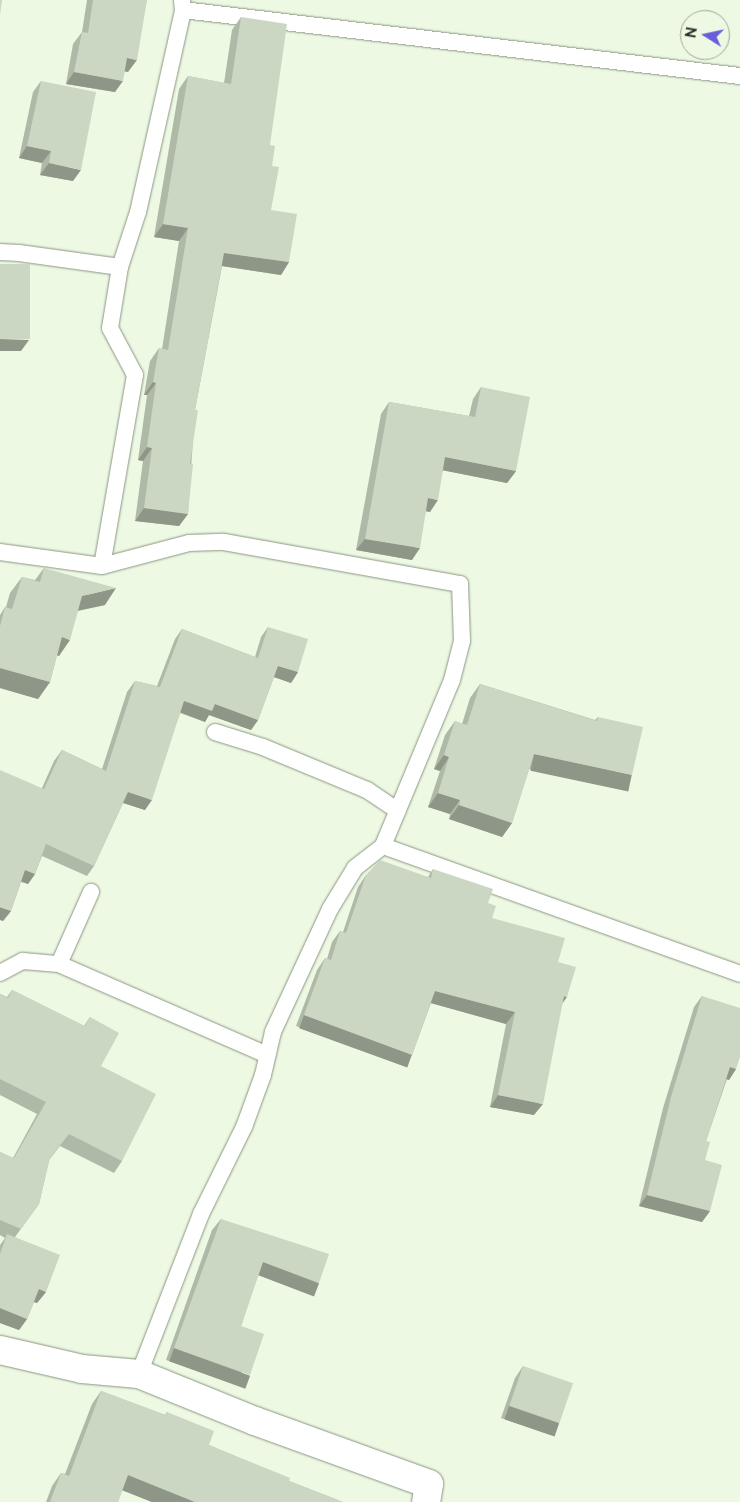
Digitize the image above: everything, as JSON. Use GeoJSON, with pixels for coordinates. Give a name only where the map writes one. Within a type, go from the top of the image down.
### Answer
{"type":"FeatureCollection","features":[{"type":"Feature","properties":{"kind":"street"},"geometry":{"type":"LineString","coordinates":[[0,1350],[82,1369],[139,1374],[256,1421],[429,1484],[426,1502]]}},
{"type":"Feature","properties":{"kind":"lane"},"geometry":{"type":"LineString","coordinates":[[102,566],[135,375],[110,328],[120,268],[138,212],[182,5],[740,76]]}},
{"type":"Feature","properties":{"kind":"lane"},"geometry":{"type":"LineString","coordinates":[[0,252],[19,253],[120,268]]}},
{"type":"Feature","properties":{"kind":"lane"},"geometry":{"type":"LineString","coordinates":[[0,552],[102,566],[189,543],[224,542],[460,584],[462,641],[452,680],[383,846],[355,868],[330,909],[273,1032],[263,1075],[244,1127],[201,1214],[139,1374]]}},
{"type":"Feature","properties":{"kind":"lane"},"geometry":{"type":"LineString","coordinates":[[215,732],[263,747],[367,790],[398,811]]}},
{"type":"Feature","properties":{"kind":"lane"},"geometry":{"type":"LineString","coordinates":[[383,846],[740,974]]}},
{"type":"Feature","properties":{"kind":"lane"},"geometry":{"type":"LineString","coordinates":[[59,964],[91,892]]}},
{"type":"Feature","properties":{"kind":"lane"},"geometry":{"type":"LineString","coordinates":[[0,973],[23,961],[59,964],[267,1055]]}},
{"type":"Feature","properties":{"kind":"building"},"geometry":{"type":"Polygon","coordinates":[[[93,0],[147,0],[137,60],[127,58],[123,81],[74,72],[82,32],[88,33],[93,0]]]}},
{"type":"Feature","properties":{"kind":"building"},"geometry":{"type":"Polygon","coordinates":[[[241,17],[287,24],[270,145],[275,146],[272,166],[279,167],[271,210],[297,214],[289,262],[224,253],[195,410],[198,410],[190,464],[193,464],[188,514],[144,508],[152,448],[147,447],[156,383],[153,382],[159,348],[168,350],[188,228],[163,224],[188,76],[231,84],[241,17]]]}},
{"type":"Feature","properties":{"kind":"building"},"geometry":{"type":"Polygon","coordinates":[[[41,81],[96,92],[81,170],[49,163],[51,151],[27,146],[41,81]]]}},
{"type":"Feature","properties":{"kind":"building"},"geometry":{"type":"Polygon","coordinates":[[[0,264],[30,264],[30,339],[0,339],[0,264]]]}},
{"type":"Feature","properties":{"kind":"building"},"geometry":{"type":"Polygon","coordinates":[[[481,387],[530,397],[516,471],[445,457],[438,500],[428,498],[420,548],[365,539],[389,402],[475,417],[481,387]]]}},
{"type":"Feature","properties":{"kind":"building"},"geometry":{"type":"Polygon","coordinates":[[[44,568],[116,588],[82,596],[70,640],[62,637],[50,682],[0,668],[0,626],[5,607],[12,609],[22,577],[40,582],[44,568]]]}},
{"type":"Feature","properties":{"kind":"building"},"geometry":{"type":"Polygon","coordinates":[[[268,627],[308,639],[298,672],[278,666],[258,720],[215,704],[212,711],[184,701],[152,800],[128,792],[94,866],[46,844],[35,874],[25,870],[11,911],[0,907],[0,770],[44,789],[62,750],[106,771],[135,681],[160,687],[182,629],[258,658],[268,627]]]}},
{"type":"Feature","properties":{"kind":"building"},"geometry":{"type":"Polygon","coordinates":[[[480,684],[597,721],[598,717],[643,727],[632,775],[534,754],[512,823],[459,805],[460,800],[438,793],[449,757],[444,755],[455,721],[467,725],[480,684]]]}},
{"type":"Feature","properties":{"kind":"building"},"geometry":{"type":"Polygon","coordinates":[[[380,860],[431,878],[433,869],[493,889],[488,903],[496,906],[492,918],[565,938],[558,962],[576,967],[567,997],[564,996],[543,1104],[498,1095],[515,1012],[435,991],[412,1055],[304,1015],[325,958],[331,960],[340,931],[346,933],[366,875],[380,860]]]}},
{"type":"Feature","properties":{"kind":"building"},"geometry":{"type":"Polygon","coordinates":[[[12,990],[85,1026],[90,1017],[119,1033],[101,1066],[156,1094],[122,1161],[69,1134],[50,1158],[39,1204],[21,1229],[0,1220],[0,1152],[14,1158],[46,1102],[0,1079],[0,994],[8,998],[12,990]]]}},
{"type":"Feature","properties":{"kind":"building"},"geometry":{"type":"Polygon","coordinates":[[[702,996],[740,1008],[740,1057],[736,1069],[730,1067],[706,1141],[710,1142],[705,1160],[722,1165],[710,1211],[647,1195],[671,1097],[702,996]]]}},
{"type":"Feature","properties":{"kind":"building"},"geometry":{"type":"Polygon","coordinates":[[[221,1219],[329,1254],[319,1283],[263,1262],[241,1326],[264,1334],[250,1375],[174,1348],[221,1219]]]}},
{"type":"Feature","properties":{"kind":"building"},"geometry":{"type":"Polygon","coordinates":[[[7,1234],[60,1255],[46,1292],[39,1289],[27,1319],[0,1308],[0,1254],[7,1234]]]}},
{"type":"Feature","properties":{"kind":"building"},"geometry":{"type":"Polygon","coordinates":[[[523,1366],[573,1383],[559,1423],[509,1406],[523,1366]]]}},
{"type":"Feature","properties":{"kind":"building"},"geometry":{"type":"Polygon","coordinates":[[[101,1391],[166,1415],[167,1412],[214,1431],[209,1445],[290,1478],[289,1481],[343,1502],[195,1502],[128,1475],[118,1502],[50,1502],[61,1473],[69,1476],[101,1391]]]}}]}
